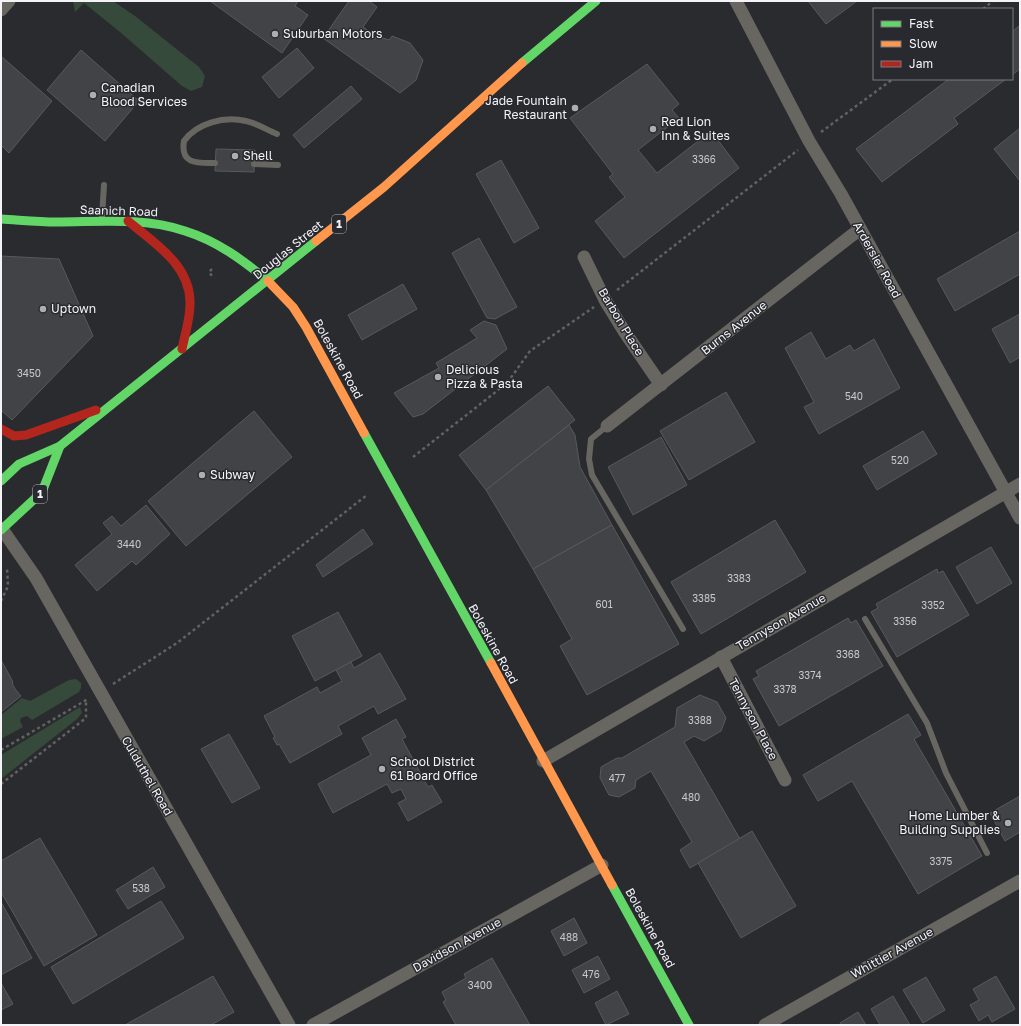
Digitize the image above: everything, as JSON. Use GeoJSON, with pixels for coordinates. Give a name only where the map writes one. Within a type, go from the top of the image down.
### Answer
{"type":"FeatureCollection","features":[{"type":"Feature","properties":{"kind":"main road","name":"Douglas Street"},"geometry":{"type":"LineString","coordinates":[[1,481],[19,464],[60,446],[268,281],[384,187],[487,93],[596,1]]}},
{"type":"Feature","properties":{"kind":"main road","name":"Saanich Road"},"geometry":{"type":"LineString","coordinates":[[1,219],[53,222],[128,221],[164,225],[202,237],[234,254],[268,281]]}},
{"type":"Feature","properties":{"kind":"main road"},"geometry":{"type":"LineString","coordinates":[[128,221],[177,265],[189,284],[190,308],[182,349]]}},
{"type":"Feature","properties":{"kind":"main road","name":"Boleskine Road"},"geometry":{"type":"LineString","coordinates":[[268,281],[292,307],[306,327],[689,1025]]}},
{"type":"Feature","properties":{"kind":"main road"},"geometry":{"type":"LineString","coordinates":[[1,429],[14,436],[26,435],[112,405]]}},
{"type":"Feature","properties":{"kind":"main road","name":"1"},"geometry":{"type":"LineString","coordinates":[[1,530],[42,492],[60,446]]}},
{"type":"Feature","properties":{"kind":"street"},"geometry":{"type":"LineString","coordinates":[[1,10],[9,1]]}},
{"type":"Feature","properties":{"kind":"street","name":"Ardersier Road"},"geometry":{"type":"LineString","coordinates":[[736,1],[809,141],[860,229],[1004,492],[1020,518]]}},
{"type":"Feature","properties":{"kind":"street","name":"Burns Avenue"},"geometry":{"type":"LineString","coordinates":[[607,426],[661,386],[860,229]]}},
{"type":"Feature","properties":{"kind":"street","name":"Barbon Place"},"geometry":{"type":"LineString","coordinates":[[584,257],[605,300],[661,386]]}},
{"type":"Feature","properties":{"kind":"street","name":"Tennyson Avenue"},"geometry":{"type":"LineString","coordinates":[[544,761],[1020,484]]}},
{"type":"Feature","properties":{"kind":"street","name":"Culduthel Road"},"geometry":{"type":"LineString","coordinates":[[1,530],[36,578],[289,1025]]}},
{"type":"Feature","properties":{"kind":"street","name":"Tennyson Place"},"geometry":{"type":"LineString","coordinates":[[721,657],[784,780]]}},
{"type":"Feature","properties":{"kind":"street","name":"Davidson Avenue"},"geometry":{"type":"LineString","coordinates":[[313,1025],[602,865]]}},
{"type":"Feature","properties":{"kind":"street","name":"Whittier Avenue"},"geometry":{"type":"LineString","coordinates":[[765,1025],[1020,881]]}},
{"type":"Feature","properties":{"kind":"lane"},"geometry":{"type":"LineString","coordinates":[[215,163],[196,163],[190,161],[184,152],[184,141],[202,126],[220,120],[246,121],[277,134]]}},
{"type":"Feature","properties":{"kind":"lane"},"geometry":{"type":"LineString","coordinates":[[254,164],[278,165]]}},
{"type":"Feature","properties":{"kind":"lane"},"geometry":{"type":"LineString","coordinates":[[102,221],[104,185]]}},
{"type":"Feature","properties":{"kind":"lane"},"geometry":{"type":"LineString","coordinates":[[607,426],[591,439],[589,459],[592,475],[683,629]]}},
{"type":"Feature","properties":{"kind":"lane"},"geometry":{"type":"LineString","coordinates":[[866,619],[927,723],[946,773],[987,853]]}},
{"type":"Feature","properties":{"kind":"path"},"geometry":{"type":"LineString","coordinates":[[984,8],[994,1]]}},
{"type":"Feature","properties":{"kind":"path"},"geometry":{"type":"LineString","coordinates":[[413,457],[498,391],[510,379],[530,350],[605,300],[692,230],[892,80]]}},
{"type":"Feature","properties":{"kind":"path"},"geometry":{"type":"LineString","coordinates":[[212,269],[209,272],[212,276]]}},
{"type":"Feature","properties":{"kind":"path"},"geometry":{"type":"LineString","coordinates":[[107,688],[163,653],[367,495]]}},
{"type":"Feature","properties":{"kind":"path"},"geometry":{"type":"LineString","coordinates":[[1,601],[8,586],[7,568]]}},
{"type":"Feature","properties":{"kind":"path"},"geometry":{"type":"LineString","coordinates":[[1,750],[87,700],[86,718],[1,784]]}},
{"type":"Feature","properties":{"kind":"green space"},"geometry":{"type":"Polygon","coordinates":[[[73,1],[113,1],[135,16],[199,67],[205,76],[202,87],[191,91],[182,86],[84,3],[75,12],[73,1]]]}},
{"type":"Feature","properties":{"kind":"green space"},"geometry":{"type":"Polygon","coordinates":[[[76,679],[81,683],[79,692],[32,720],[27,716],[21,718],[20,721],[23,727],[1,739],[1,715],[22,698],[30,701],[69,680],[76,679]]]}},
{"type":"Feature","properties":{"kind":"green space"},"geometry":{"type":"Polygon","coordinates":[[[80,707],[82,713],[77,719],[1,779],[1,755],[80,707]]]}},
{"type":"Feature","properties":{"kind":"building","name":"Suburban Motors"},"geometry":{"type":"Polygon","coordinates":[[[210,1],[298,1],[295,6],[308,15],[282,53],[210,1]]]}},
{"type":"Feature","properties":{"kind":"building"},"geometry":{"type":"Polygon","coordinates":[[[349,1],[369,1],[377,7],[363,27],[370,32],[371,38],[374,40],[377,36],[389,40],[392,36],[410,43],[423,60],[416,80],[400,93],[323,38],[349,1]]]}},
{"type":"Feature","properties":{"kind":"building"},"geometry":{"type":"Polygon","coordinates":[[[808,1],[857,1],[826,24],[808,1]]]}},
{"type":"Feature","properties":{"kind":"building"},"geometry":{"type":"Polygon","coordinates":[[[1020,25],[1020,69],[1013,74],[1013,31],[1020,25]]]}},
{"type":"Feature","properties":{"kind":"building"},"geometry":{"type":"Polygon","coordinates":[[[297,48],[314,68],[279,98],[262,77],[297,48]]]}},
{"type":"Feature","properties":{"kind":"building","name":"Canadian Blood Services"},"geometry":{"type":"Polygon","coordinates":[[[81,50],[139,101],[105,141],[47,90],[81,50]]]}},
{"type":"Feature","properties":{"kind":"building"},"geometry":{"type":"Polygon","coordinates":[[[1,56],[52,101],[9,153],[1,145],[1,56]]]}},
{"type":"Feature","properties":{"kind":"building"},"geometry":{"type":"Polygon","coordinates":[[[647,64],[679,104],[672,110],[679,118],[638,150],[657,173],[711,131],[739,168],[624,258],[595,221],[625,197],[609,177],[613,174],[570,118],[647,64]]]}},
{"type":"Feature","properties":{"kind":"building"},"geometry":{"type":"Polygon","coordinates":[[[948,80],[1005,80],[954,118],[958,124],[882,182],[856,149],[948,80]]]}},
{"type":"Feature","properties":{"kind":"building"},"geometry":{"type":"Polygon","coordinates":[[[351,86],[362,99],[304,148],[293,135],[351,86]]]}},
{"type":"Feature","properties":{"kind":"building"},"geometry":{"type":"Polygon","coordinates":[[[1020,128],[1020,181],[994,149],[1020,128]]]}},
{"type":"Feature","properties":{"kind":"building","name":"Shell"},"geometry":{"type":"Polygon","coordinates":[[[216,149],[255,150],[254,172],[215,171],[216,149]]]}},
{"type":"Feature","properties":{"kind":"building"},"geometry":{"type":"Polygon","coordinates":[[[501,160],[539,228],[514,243],[476,174],[501,160]]]}},
{"type":"Feature","properties":{"kind":"building"},"geometry":{"type":"Polygon","coordinates":[[[1020,231],[1020,274],[955,311],[937,279],[1020,231]]]}},
{"type":"Feature","properties":{"kind":"building"},"geometry":{"type":"Polygon","coordinates":[[[479,238],[517,307],[495,319],[487,318],[452,253],[479,238]]]}},
{"type":"Feature","properties":{"kind":"building","name":"Uptown"},"geometry":{"type":"Polygon","coordinates":[[[1,256],[59,259],[93,336],[12,420],[1,410],[1,256]]]}},
{"type":"Feature","properties":{"kind":"building"},"geometry":{"type":"Polygon","coordinates":[[[403,284],[417,309],[362,340],[348,315],[403,284]]]}},
{"type":"Feature","properties":{"kind":"building"},"geometry":{"type":"Polygon","coordinates":[[[1020,314],[1020,357],[1010,363],[992,329],[1020,314]]]}},
{"type":"Feature","properties":{"kind":"building"},"geometry":{"type":"Polygon","coordinates":[[[484,321],[496,325],[507,349],[423,414],[413,417],[394,393],[439,368],[436,363],[477,338],[470,330],[484,321]]]}},
{"type":"Feature","properties":{"kind":"building"},"geometry":{"type":"Polygon","coordinates":[[[811,332],[826,359],[850,345],[854,351],[874,339],[900,388],[819,434],[804,407],[814,402],[785,348],[811,332]]]}},
{"type":"Feature","properties":{"kind":"building"},"geometry":{"type":"Polygon","coordinates":[[[548,386],[575,420],[486,490],[459,455],[548,386]]]}},
{"type":"Feature","properties":{"kind":"building"},"geometry":{"type":"Polygon","coordinates":[[[726,392],[755,442],[689,480],[660,431],[726,392]]]}},
{"type":"Feature","properties":{"kind":"building"},"geometry":{"type":"Polygon","coordinates":[[[254,411],[292,457],[186,546],[148,501],[254,411]]]}},
{"type":"Feature","properties":{"kind":"building"},"geometry":{"type":"Polygon","coordinates":[[[569,425],[575,435],[580,467],[612,525],[533,569],[486,490],[569,425]]]}},
{"type":"Feature","properties":{"kind":"building"},"geometry":{"type":"Polygon","coordinates":[[[923,431],[937,454],[877,490],[863,466],[923,431]]]}},
{"type":"Feature","properties":{"kind":"building"},"geometry":{"type":"Polygon","coordinates":[[[661,437],[687,485],[633,515],[608,467],[661,437]]]}},
{"type":"Feature","properties":{"kind":"building"},"geometry":{"type":"Polygon","coordinates":[[[146,505],[170,534],[136,565],[132,561],[97,591],[75,565],[112,534],[103,523],[112,516],[121,526],[146,505]]]}},
{"type":"Feature","properties":{"kind":"building"},"geometry":{"type":"Polygon","coordinates":[[[775,520],[806,572],[701,634],[671,582],[775,520]]]}},
{"type":"Feature","properties":{"kind":"building"},"geometry":{"type":"Polygon","coordinates":[[[612,525],[679,644],[587,695],[560,646],[572,639],[533,569],[612,525]]]}},
{"type":"Feature","properties":{"kind":"building"},"geometry":{"type":"Polygon","coordinates":[[[363,529],[373,544],[323,577],[316,565],[363,529]]]}},
{"type":"Feature","properties":{"kind":"building"},"geometry":{"type":"Polygon","coordinates":[[[991,547],[1012,583],[977,604],[956,567],[991,547]]]}},
{"type":"Feature","properties":{"kind":"building"},"geometry":{"type":"Polygon","coordinates":[[[937,569],[938,573],[943,571],[969,615],[897,657],[871,612],[878,608],[876,604],[937,569]]]}},
{"type":"Feature","properties":{"kind":"building"},"geometry":{"type":"Polygon","coordinates":[[[338,612],[362,656],[315,681],[292,636],[338,612]]]}},
{"type":"Feature","properties":{"kind":"building"},"geometry":{"type":"Polygon","coordinates":[[[848,618],[851,623],[856,620],[883,666],[779,726],[753,679],[759,676],[756,671],[848,618]]]}},
{"type":"Feature","properties":{"kind":"building"},"geometry":{"type":"Polygon","coordinates":[[[380,653],[406,699],[378,714],[374,706],[338,726],[342,734],[290,763],[279,744],[277,745],[273,738],[275,737],[264,716],[317,687],[320,693],[342,681],[336,670],[351,662],[354,668],[380,653]]]}},
{"type":"Feature","properties":{"kind":"building"},"geometry":{"type":"Polygon","coordinates":[[[1,660],[13,682],[12,683],[15,689],[21,696],[1,712],[1,660]]]}},
{"type":"Feature","properties":{"kind":"building"},"geometry":{"type":"Polygon","coordinates":[[[700,695],[717,702],[726,718],[721,731],[704,741],[694,736],[684,742],[740,839],[690,868],[680,850],[692,842],[651,771],[636,780],[635,788],[619,797],[609,795],[600,778],[601,767],[617,758],[622,758],[675,727],[677,708],[700,695]]]}},
{"type":"Feature","properties":{"kind":"building"},"geometry":{"type":"Polygon","coordinates":[[[908,714],[921,735],[914,739],[982,856],[918,894],[852,781],[818,801],[803,775],[908,714]]]}},
{"type":"Feature","properties":{"kind":"building","name":"School District 61 Board Office"},"geometry":{"type":"Polygon","coordinates":[[[396,719],[406,737],[402,739],[428,787],[432,785],[442,802],[408,821],[398,803],[406,799],[401,789],[392,793],[387,784],[333,813],[318,784],[371,755],[362,738],[396,719]]]}},
{"type":"Feature","properties":{"kind":"building"},"geometry":{"type":"Polygon","coordinates":[[[229,734],[260,788],[232,803],[201,749],[229,734]]]}},
{"type":"Feature","properties":{"kind":"building","name":"Home Lumber & Building Supplies"},"geometry":{"type":"Polygon","coordinates":[[[1020,796],[1020,832],[1005,841],[990,813],[1020,796]]]}},
{"type":"Feature","properties":{"kind":"building"},"geometry":{"type":"Polygon","coordinates":[[[752,831],[796,906],[741,938],[698,863],[752,831]]]}},
{"type":"Feature","properties":{"kind":"building"},"geometry":{"type":"Polygon","coordinates":[[[40,838],[97,935],[44,966],[1,892],[1,861],[40,838]]]}},
{"type":"Feature","properties":{"kind":"building"},"geometry":{"type":"Polygon","coordinates":[[[153,867],[165,887],[128,909],[116,890],[153,867]]]}},
{"type":"Feature","properties":{"kind":"building"},"geometry":{"type":"Polygon","coordinates":[[[161,901],[184,938],[73,1004],[51,967],[161,901]]]}},
{"type":"Feature","properties":{"kind":"building"},"geometry":{"type":"Polygon","coordinates":[[[1,902],[32,958],[1,975],[1,902]]]}},
{"type":"Feature","properties":{"kind":"building"},"geometry":{"type":"Polygon","coordinates":[[[574,918],[587,943],[564,956],[551,931],[574,918]]]}},
{"type":"Feature","properties":{"kind":"building"},"geometry":{"type":"Polygon","coordinates":[[[598,956],[610,979],[584,993],[572,970],[598,956]]]}},
{"type":"Feature","properties":{"kind":"building"},"geometry":{"type":"Polygon","coordinates":[[[492,958],[530,1025],[456,1025],[443,1002],[446,1000],[442,992],[466,978],[464,974],[492,958]]]}},
{"type":"Feature","properties":{"kind":"building"},"geometry":{"type":"Polygon","coordinates":[[[213,976],[234,1012],[211,1025],[125,1025],[213,976]]]}},
{"type":"Feature","properties":{"kind":"building"},"geometry":{"type":"Polygon","coordinates":[[[996,976],[1015,1009],[992,1022],[988,1015],[979,1021],[970,1005],[979,1000],[973,989],[996,976]]]}},
{"type":"Feature","properties":{"kind":"building"},"geometry":{"type":"Polygon","coordinates":[[[926,977],[945,1010],[923,1023],[903,990],[926,977]]]}},
{"type":"Feature","properties":{"kind":"building"},"geometry":{"type":"Polygon","coordinates":[[[1,983],[13,1004],[1,1010],[1,983]]]}},
{"type":"Feature","properties":{"kind":"building"},"geometry":{"type":"Polygon","coordinates":[[[617,991],[629,1014],[606,1025],[595,1003],[617,991]]]}},
{"type":"Feature","properties":{"kind":"building"},"geometry":{"type":"Polygon","coordinates":[[[893,996],[910,1025],[880,1025],[871,1009],[893,996]]]}},
{"type":"Feature","properties":{"kind":"building"},"geometry":{"type":"Polygon","coordinates":[[[858,1012],[866,1025],[841,1025],[840,1023],[858,1012]]]}},
{"type":"Feature","properties":{"kind":"traffic: fast"},"geometry":{"type":"LineString","coordinates":[[522,63],[596,1]]}},
{"type":"Feature","properties":{"kind":"traffic: fast"},"geometry":{"type":"LineString","coordinates":[[1,219],[49,222],[121,221],[169,227],[185,231],[208,240],[229,252],[268,281]]}},
{"type":"Feature","properties":{"kind":"traffic: fast"},"geometry":{"type":"LineString","coordinates":[[1,481],[19,464],[60,446],[316,241]]}},
{"type":"Feature","properties":{"kind":"traffic: fast"},"geometry":{"type":"LineString","coordinates":[[364,433],[491,663]]}},
{"type":"Feature","properties":{"kind":"traffic: fast"},"geometry":{"type":"LineString","coordinates":[[1,530],[42,492],[60,446]]}},
{"type":"Feature","properties":{"kind":"traffic: fast"},"geometry":{"type":"LineString","coordinates":[[612,885],[689,1025]]}},
{"type":"Feature","properties":{"kind":"traffic: slow"},"geometry":{"type":"LineString","coordinates":[[316,241],[384,187],[522,63]]}},
{"type":"Feature","properties":{"kind":"traffic: slow"},"geometry":{"type":"LineString","coordinates":[[268,281],[293,307],[306,327],[364,433]]}},
{"type":"Feature","properties":{"kind":"traffic: slow"},"geometry":{"type":"LineString","coordinates":[[491,663],[612,885]]}},
{"type":"Feature","properties":{"kind":"traffic: jam"},"geometry":{"type":"LineString","coordinates":[[128,221],[169,256],[178,266],[184,278],[189,290],[190,310],[182,349]]}},
{"type":"Feature","properties":{"kind":"traffic: jam"},"geometry":{"type":"LineString","coordinates":[[1,429],[14,436],[26,435],[96,410]]}},
{"type":"Feature","properties":{"kind":"place","name":"Suburban Motors"},"geometry":{"type":"Point","coordinates":[275,34]}},
{"type":"Feature","properties":{"kind":"place","name":"Canadian Blood Services"},"geometry":{"type":"Point","coordinates":[93,95]}},
{"type":"Feature","properties":{"kind":"place","name":"Jade Fountain Restaurant"},"geometry":{"type":"Point","coordinates":[575,108]}},
{"type":"Feature","properties":{"kind":"place","name":"Red Lion Inn & Suites"},"geometry":{"type":"Point","coordinates":[653,129]}},
{"type":"Feature","properties":{"kind":"place","name":"Shell"},"geometry":{"type":"Point","coordinates":[235,156]}},
{"type":"Feature","properties":{"kind":"place","name":"Uptown"},"geometry":{"type":"Point","coordinates":[43,309]}},
{"type":"Feature","properties":{"kind":"place","name":"Delicious Pizza & Pasta"},"geometry":{"type":"Point","coordinates":[438,377]}},
{"type":"Feature","properties":{"kind":"place","name":"Subway"},"geometry":{"type":"Point","coordinates":[202,475]}},
{"type":"Feature","properties":{"kind":"place","name":"School District 61 Board Office"},"geometry":{"type":"Point","coordinates":[382,769]}},
{"type":"Feature","properties":{"kind":"place","name":"Home Lumber & Building Supplies"},"geometry":{"type":"Point","coordinates":[1008,823]}}]}
